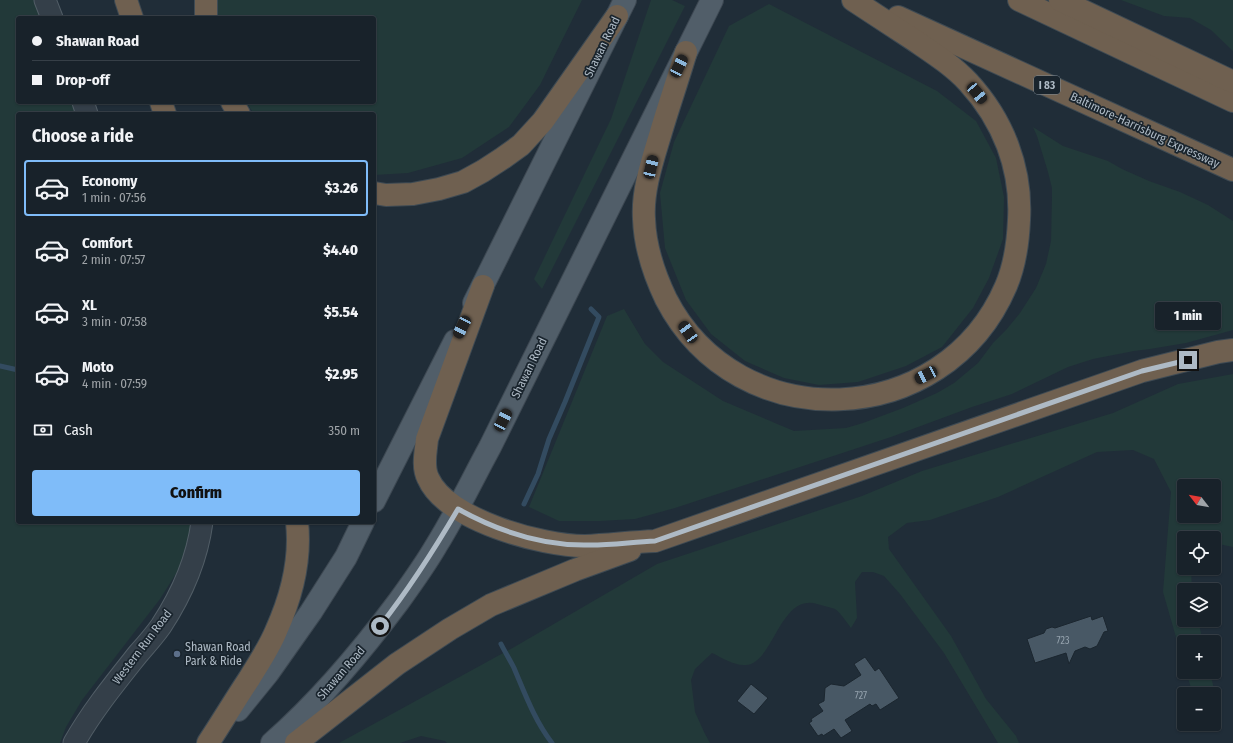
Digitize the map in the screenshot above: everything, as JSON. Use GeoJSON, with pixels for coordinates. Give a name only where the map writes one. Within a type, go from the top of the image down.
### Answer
{"type":"FeatureCollection","features":[{"type":"Feature","properties":{"kind":"highway"},"geometry":{"type":"LineString","coordinates":[[126,0],[131,16]]}},
{"type":"Feature","properties":{"kind":"highway"},"geometry":{"type":"LineString","coordinates":[[206,0],[206,16]]}},
{"type":"Feature","properties":{"kind":"highway"},"geometry":{"type":"LineString","coordinates":[[686,52],[654,156],[646,188],[643,216],[646,239],[652,265],[673,312],[706,352],[725,367],[749,382],[771,390],[796,396],[825,400],[854,399],[877,395],[902,387],[926,375],[948,360],[965,346],[980,329],[994,309],[1006,286],[1014,262],[1018,240],[1020,212],[1019,187],[1012,156],[1000,127],[985,102],[969,83],[952,66],[853,0]]}},
{"type":"Feature","properties":{"kind":"highway","name":"Baltimore-Harrisburg Expressway"},"geometry":{"type":"LineString","coordinates":[[861,0],[1233,170]]}},
{"type":"Feature","properties":{"kind":"highway"},"geometry":{"type":"LineString","coordinates":[[1019,0],[1233,101]]}},
{"type":"Feature","properties":{"kind":"highway"},"geometry":{"type":"LineString","coordinates":[[1060,0],[1233,82]]}},
{"type":"Feature","properties":{"kind":"highway"},"geometry":{"type":"LineString","coordinates":[[376,193],[386,195],[413,194],[439,189],[463,182],[483,171],[521,145],[543,122],[621,8]]}},
{"type":"Feature","properties":{"kind":"highway"},"geometry":{"type":"LineString","coordinates":[[483,286],[427,439],[425,460],[427,477],[430,482],[444,498],[458,509],[472,517],[517,534],[557,544],[584,546],[655,541]]}},
{"type":"Feature","properties":{"kind":"highway"},"geometry":{"type":"LineString","coordinates":[[296,743],[397,664],[450,628],[492,605],[575,570],[1142,371],[1218,352],[1233,350]]}},
{"type":"Feature","properties":{"kind":"highway"},"geometry":{"type":"LineString","coordinates":[[209,743],[258,665],[276,632],[290,596],[297,562],[297,524]]}},
{"type":"Feature","properties":{"kind":"main road","name":"Shawan Road"},"geometry":{"type":"LineString","coordinates":[[272,743],[321,697],[357,655],[414,580],[458,509],[712,0]]}},
{"type":"Feature","properties":{"kind":"main road","name":"Shawan Road"},"geometry":{"type":"LineString","coordinates":[[376,497],[621,8]]}},
{"type":"Feature","properties":{"kind":"main road"},"geometry":{"type":"LineString","coordinates":[[209,743],[268,673],[311,612],[346,557],[362,524]]}},
{"type":"Feature","properties":{"kind":"street"},"geometry":{"type":"LineString","coordinates":[[45,0],[51,16]]}},
{"type":"Feature","properties":{"kind":"street","name":"Western Run Road"},"geometry":{"type":"LineString","coordinates":[[74,743],[100,702],[160,627],[178,598],[191,570],[200,540],[202,524]]}},
{"type":"Feature","properties":{"kind":"green space"},"geometry":{"type":"Polygon","coordinates":[[[0,0],[34,0],[40,16],[16,16],[16,104],[74,104],[76,112],[16,112],[16,524],[192,524],[190,537],[182,564],[160,599],[82,700],[66,727],[60,743],[0,743],[0,0]]]}},
{"type":"Feature","properties":{"kind":"green space"},"geometry":{"type":"Polygon","coordinates":[[[213,0],[582,0],[540,85],[509,127],[462,158],[408,173],[376,175],[376,112],[253,112],[247,104],[376,104],[376,16],[216,16],[213,0]]]}},
{"type":"Feature","properties":{"kind":"green space"},"geometry":{"type":"Polygon","coordinates":[[[651,0],[672,0],[685,6],[542,289],[534,279],[611,119],[651,0]]]}},
{"type":"Feature","properties":{"kind":"green space"},"geometry":{"type":"Polygon","coordinates":[[[1121,0],[1233,0],[1233,51],[1211,30],[1190,18],[1164,16],[1121,0]]]}},
{"type":"Feature","properties":{"kind":"green space"},"geometry":{"type":"Polygon","coordinates":[[[769,4],[937,91],[976,121],[996,158],[1004,197],[1003,239],[989,278],[973,308],[942,347],[906,366],[858,382],[819,385],[784,378],[745,361],[711,334],[686,300],[665,248],[660,193],[674,142],[729,26],[769,4]]]}},
{"type":"Feature","properties":{"kind":"green space"},"geometry":{"type":"Polygon","coordinates":[[[1033,127],[1063,146],[1108,161],[1149,181],[1180,192],[1208,205],[1233,221],[1233,330],[1186,343],[1093,359],[1068,367],[1012,394],[891,437],[675,508],[635,519],[559,521],[529,507],[607,316],[624,309],[645,344],[663,362],[723,401],[794,431],[846,428],[863,423],[903,408],[937,393],[954,383],[978,363],[993,343],[1020,313],[1036,288],[1046,264],[1051,241],[1052,188],[1033,127]]]}},
{"type":"Feature","properties":{"kind":"green space"},"geometry":{"type":"Polygon","coordinates":[[[1233,374],[1233,547],[1221,544],[1221,531],[1177,531],[1177,575],[1191,575],[1192,583],[1177,583],[1177,627],[1200,627],[1201,635],[1177,635],[1177,641],[1163,592],[1171,492],[1154,459],[1133,450],[1097,452],[998,497],[930,520],[907,523],[888,537],[889,549],[951,636],[986,699],[1016,736],[1019,743],[998,743],[944,653],[900,594],[884,576],[873,572],[862,572],[855,582],[857,618],[851,628],[837,610],[817,604],[804,603],[794,609],[786,618],[764,653],[756,661],[742,665],[712,653],[695,669],[691,680],[695,712],[710,743],[447,743],[445,741],[421,736],[400,743],[339,743],[516,646],[657,564],[862,496],[922,471],[1113,413],[1178,384],[1233,374]]]}},
{"type":"Feature","properties":{"kind":"green space"},"geometry":{"type":"Polygon","coordinates":[[[1188,679],[1212,679],[1214,687],[1191,687],[1188,679]]]}},
{"type":"Feature","properties":{"kind":"building"},"geometry":{"type":"Polygon","coordinates":[[[1091,616],[1092,620],[1103,616],[1108,631],[1104,632],[1097,646],[1090,649],[1085,647],[1075,651],[1069,664],[1066,653],[1035,663],[1027,639],[1044,633],[1046,629],[1052,627],[1055,628],[1091,616]]]}},
{"type":"Feature","properties":{"kind":"building"},"geometry":{"type":"Polygon","coordinates":[[[865,657],[875,671],[879,668],[899,698],[880,710],[876,704],[872,706],[870,704],[845,720],[852,731],[841,738],[834,729],[823,736],[822,734],[818,736],[809,723],[812,721],[811,719],[823,711],[818,704],[824,701],[825,688],[831,684],[844,686],[861,675],[854,664],[865,657]]]}},
{"type":"Feature","properties":{"kind":"building"},"geometry":{"type":"Polygon","coordinates":[[[751,684],[768,698],[754,714],[737,701],[751,684]]]}},
{"type":"Feature","properties":{"kind":"waterway"},"geometry":{"type":"LineString","coordinates":[[524,504],[538,474],[549,439],[599,317],[591,309]]}},
{"type":"Feature","properties":{"kind":"waterway"},"geometry":{"type":"LineString","coordinates":[[0,366],[16,370]]}},
{"type":"Feature","properties":{"kind":"waterway"},"geometry":{"type":"LineString","coordinates":[[501,644],[514,668],[535,716],[552,743]]}},
{"type":"Feature","properties":{"kind":"place","name":"Shawan Road Park & Ride"},"geometry":{"type":"Point","coordinates":[177,654]}},
{"type":"Feature","properties":{"kind":"route"},"geometry":{"type":"LineString","coordinates":[[380,626],[414,580],[458,509],[490,525],[538,540],[557,544],[584,546],[655,541],[1142,371],[1188,360]]}}]}
